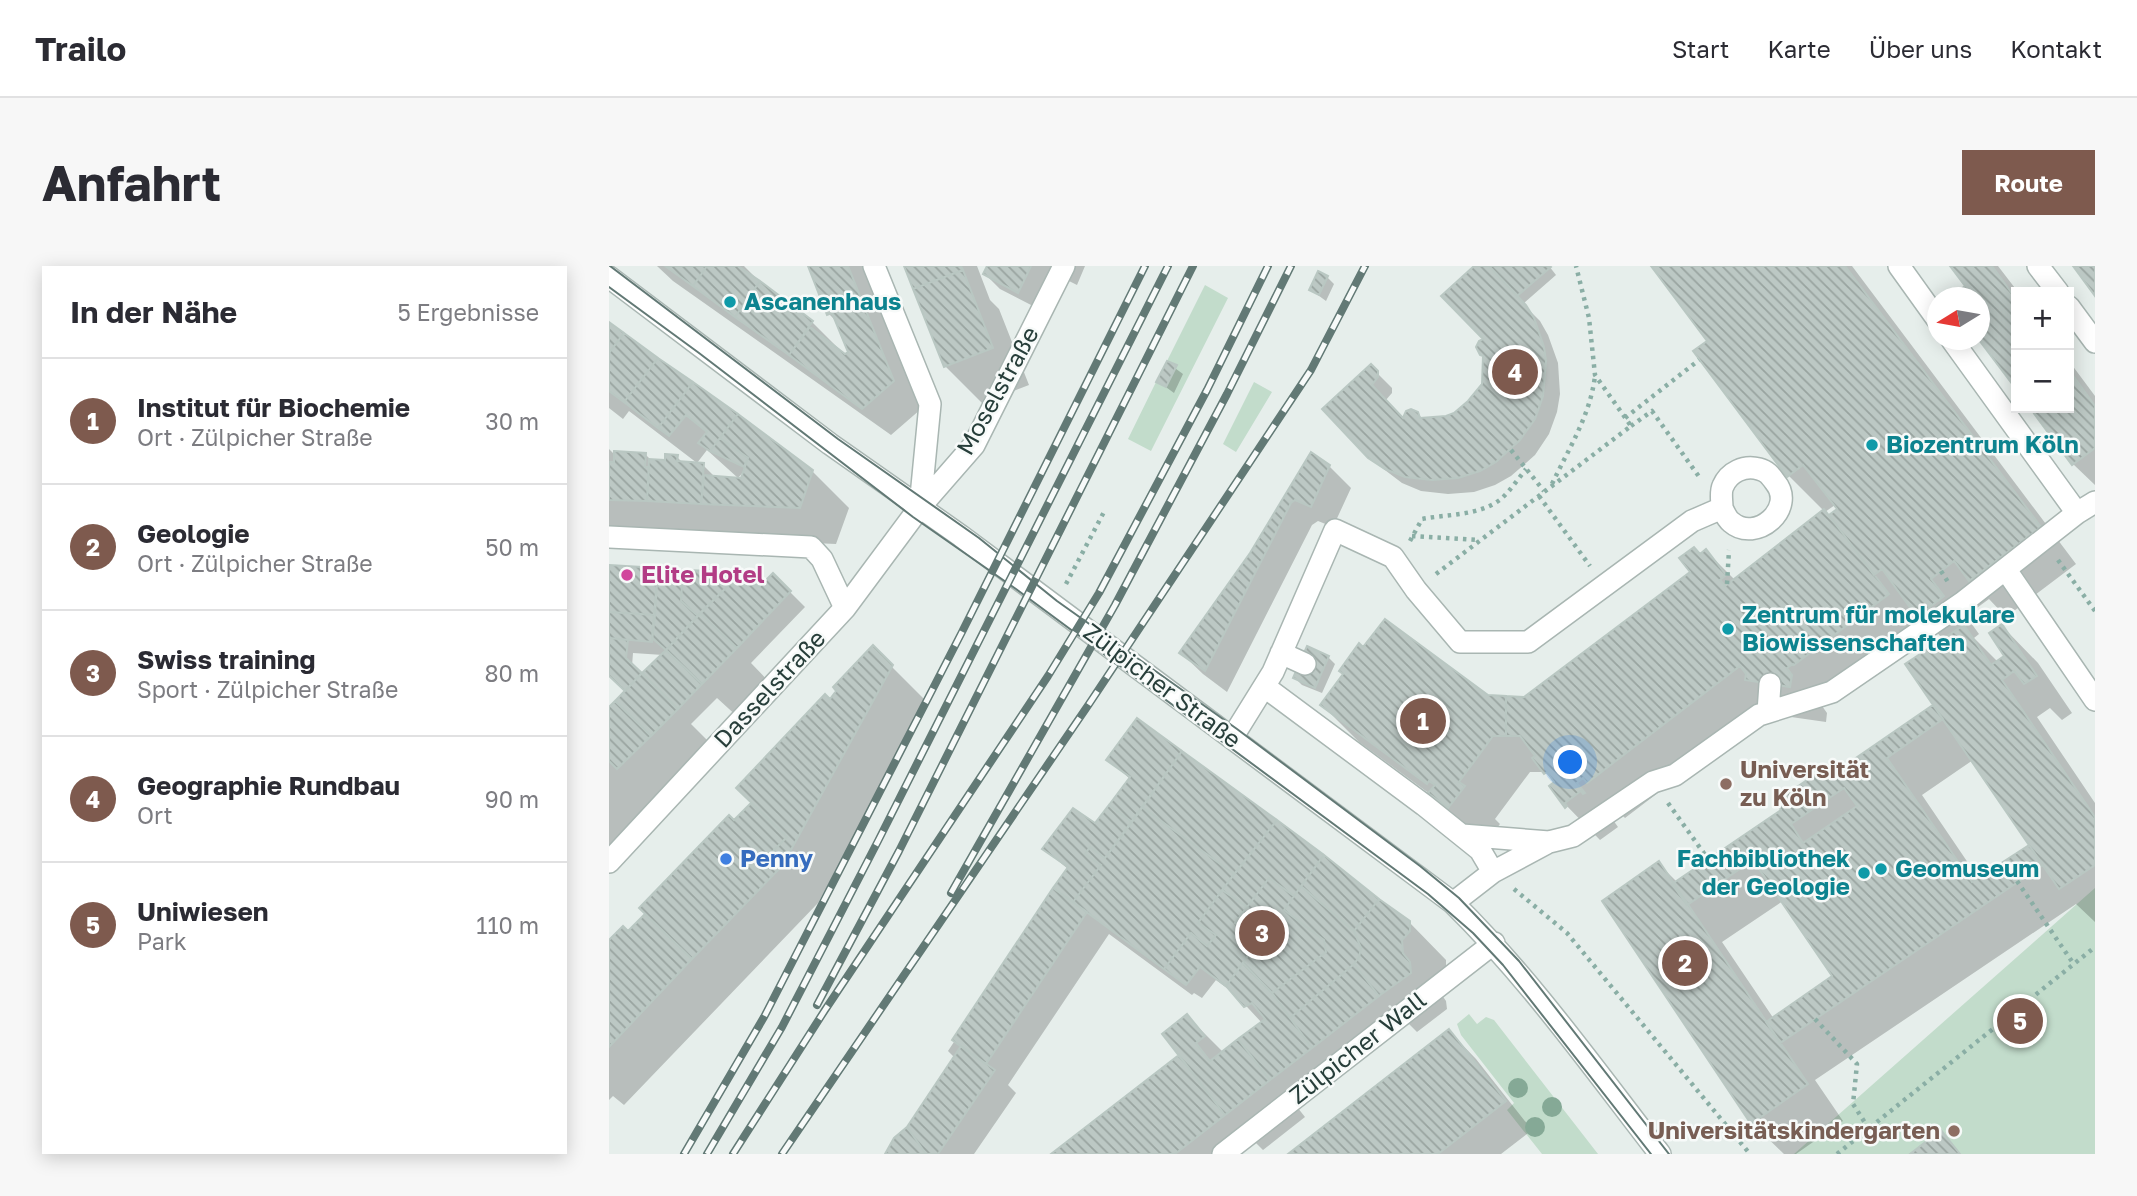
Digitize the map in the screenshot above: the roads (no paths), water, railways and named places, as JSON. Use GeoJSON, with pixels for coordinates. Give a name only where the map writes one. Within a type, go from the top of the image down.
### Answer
{"type":"FeatureCollection","features":[{"type":"Feature","properties":{"kind":"street"},"geometry":{"type":"LineString","coordinates":[[874,266],[930,404],[920,507]]}},
{"type":"Feature","properties":{"kind":"street","name":"Moselstraße"},"geometry":{"type":"LineString","coordinates":[[920,507],[974,445],[1064,266]]}},
{"type":"Feature","properties":{"kind":"street"},"geometry":{"type":"LineString","coordinates":[[1899,266],[1927,305]]}},
{"type":"Feature","properties":{"kind":"street"},"geometry":{"type":"LineString","coordinates":[[2038,266],[2054,287]]}},
{"type":"Feature","properties":{"kind":"street","name":"Zülpicher Straße"},"geometry":{"type":"LineString","coordinates":[[609,277],[1453,903],[1494,943],[1660,1154]]}},
{"type":"Feature","properties":{"kind":"street"},"geometry":{"type":"LineString","coordinates":[[2074,314],[2095,342]]}},
{"type":"Feature","properties":{"kind":"street"},"geometry":{"type":"LineString","coordinates":[[1453,903],[1493,872],[1549,842],[1573,836],[1653,782],[1675,775],[1759,715],[1832,692],[1962,603],[2086,508],[1960,350]]}},
{"type":"Feature","properties":{"kind":"street","name":"Dasselstraße"},"geometry":{"type":"LineString","coordinates":[[609,862],[845,608],[920,507]]}},
{"type":"Feature","properties":{"kind":"street"},"geometry":{"type":"LineString","coordinates":[[1232,738],[1265,687],[1282,653],[1335,530],[1394,557],[1416,590],[1460,642],[1528,642],[1692,521],[1722,508]]}},
{"type":"Feature","properties":{"kind":"street"},"geometry":{"type":"LineString","coordinates":[[609,537],[811,547],[822,559],[845,608]]}},
{"type":"Feature","properties":{"kind":"street"},"geometry":{"type":"LineString","coordinates":[[2006,570],[2095,700]]}},
{"type":"Feature","properties":{"kind":"street"},"geometry":{"type":"LineString","coordinates":[[1282,653],[1305,664]]}},
{"type":"Feature","properties":{"kind":"street"},"geometry":{"type":"LineString","coordinates":[[1768,712],[1770,684]]}},
{"type":"Feature","properties":{"kind":"street"},"geometry":{"type":"LineString","coordinates":[[1265,687],[1424,804],[1481,850],[1493,872]]}},
{"type":"Feature","properties":{"kind":"street"},"geometry":{"type":"LineString","coordinates":[[1462,835],[1549,842]]}},
{"type":"Feature","properties":{"kind":"street","name":"Zülpicher Wall"},"geometry":{"type":"LineString","coordinates":[[1223,1154],[1250,1146],[1494,943]]}},
{"type":"Feature","properties":{"kind":"tram line"},"geometry":{"type":"LineString","coordinates":[[610,266],[838,439],[979,538],[1057,601],[1237,729],[1459,898],[1519,961],[1669,1154]]}},
{"type":"Feature","properties":{"kind":"tram line"},"geometry":{"type":"LineString","coordinates":[[609,287],[913,517],[1016,589],[1428,894],[1473,933],[1503,965],[1651,1154]]}},
{"type":"Feature","properties":{"kind":"railway"},"geometry":{"type":"LineString","coordinates":[[684,1154],[764,1017],[962,632],[1145,266]]}},
{"type":"Feature","properties":{"kind":"railway"},"geometry":{"type":"LineString","coordinates":[[707,1154],[782,1027],[1168,266]]}},
{"type":"Feature","properties":{"kind":"railway"},"geometry":{"type":"LineString","coordinates":[[817,1005],[899,851],[1193,266]]}},
{"type":"Feature","properties":{"kind":"railway"},"geometry":{"type":"LineString","coordinates":[[733,1154],[825,1010],[1048,676],[1099,593],[1207,390],[1268,266]]}},
{"type":"Feature","properties":{"kind":"railway"},"geometry":{"type":"LineString","coordinates":[[951,893],[1115,605],[1227,394],[1291,266]]}},
{"type":"Feature","properties":{"kind":"railway"},"geometry":{"type":"LineString","coordinates":[[782,1154],[1089,704],[1311,370],[1365,266]]}},
{"type":"Feature","properties":{"kind":"place","name":"Ascanenhaus"},"geometry":{"type":"Point","coordinates":[730,302]}},
{"type":"Feature","properties":{"kind":"place","name":"Geographie Rundbau"},"geometry":{"type":"Point","coordinates":[1515,372]}},
{"type":"Feature","properties":{"kind":"place","name":"Biozentrum Köln"},"geometry":{"type":"Point","coordinates":[1872,445]}},
{"type":"Feature","properties":{"kind":"place","name":"Elite Hotel"},"geometry":{"type":"Point","coordinates":[627,575]}},
{"type":"Feature","properties":{"kind":"place","name":"Zentrum für molekulare Biowissenschaften"},"geometry":{"type":"Point","coordinates":[1728,629]}},
{"type":"Feature","properties":{"kind":"place","name":"Institut für Biochemie"},"geometry":{"type":"Point","coordinates":[1423,721]}},
{"type":"Feature","properties":{"kind":"place","name":"Universität zu Köln"},"geometry":{"type":"Point","coordinates":[1726,784]}},
{"type":"Feature","properties":{"kind":"place","name":"Penny"},"geometry":{"type":"Point","coordinates":[726,859]}},
{"type":"Feature","properties":{"kind":"place","name":"Geomuseum"},"geometry":{"type":"Point","coordinates":[1881,869]}},
{"type":"Feature","properties":{"kind":"place","name":"Fachbibliothek der Geologie"},"geometry":{"type":"Point","coordinates":[1864,873]}},
{"type":"Feature","properties":{"kind":"place","name":"Swiss training"},"geometry":{"type":"Point","coordinates":[1262,933]}},
{"type":"Feature","properties":{"kind":"place","name":"Geologie"},"geometry":{"type":"Point","coordinates":[1685,963]}},
{"type":"Feature","properties":{"kind":"place","name":"Uniwiesen"},"geometry":{"type":"Point","coordinates":[2020,1021]}},
{"type":"Feature","properties":{"kind":"place","name":"Universitätskindergarten"},"geometry":{"type":"Point","coordinates":[1954,1131]}}]}
